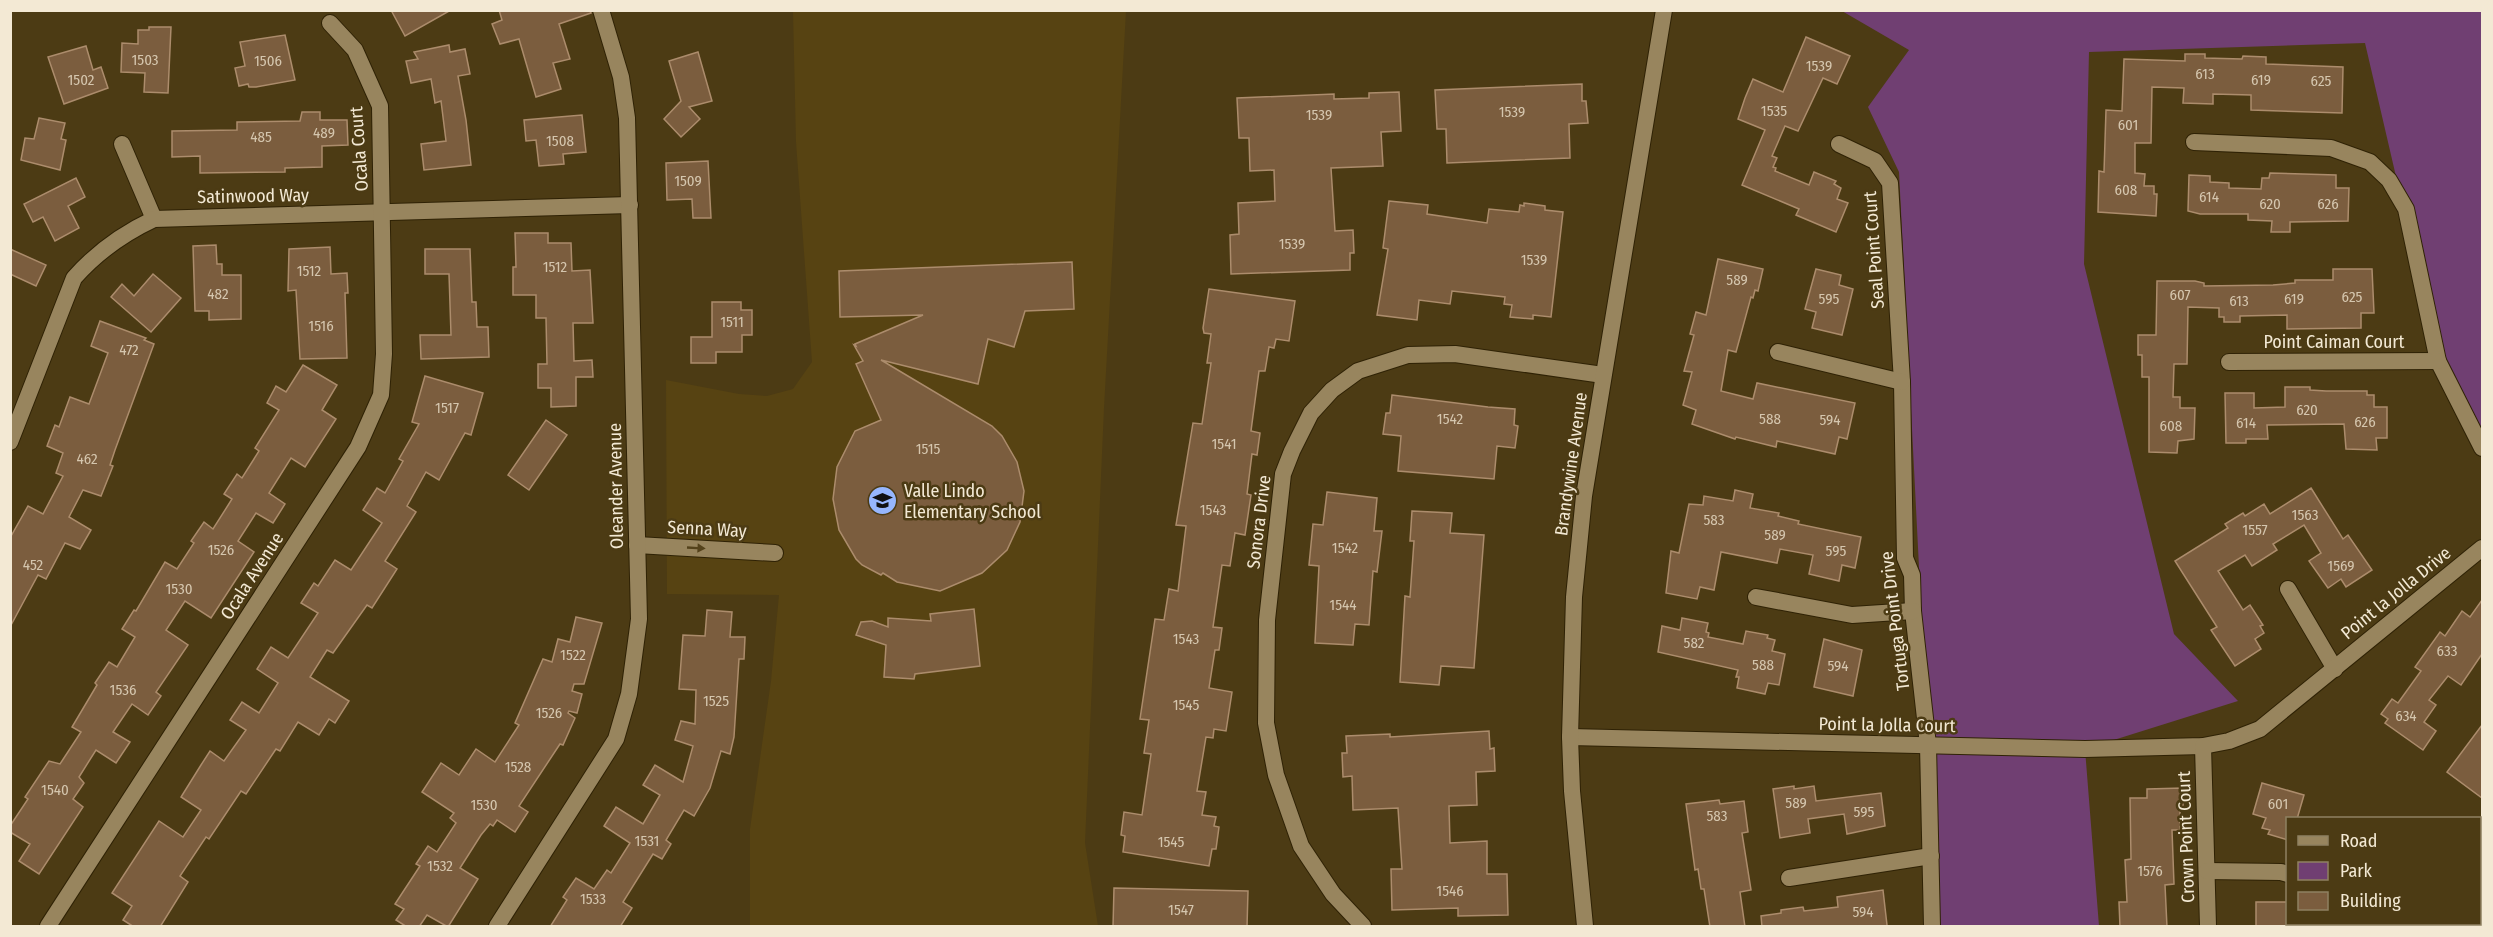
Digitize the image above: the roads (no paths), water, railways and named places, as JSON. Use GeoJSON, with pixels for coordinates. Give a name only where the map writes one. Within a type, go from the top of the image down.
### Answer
{"type":"FeatureCollection","features":[{"type":"Feature","properties":{"kind":"street","name":"Oleander Avenue"},"geometry":{"type":"LineString","coordinates":[[497,927],[616,740],[629,694],[639,619],[627,118],[621,77],[601,10]]}},
{"type":"Feature","properties":{"kind":"street","name":"Brandywine Avenue"},"geometry":{"type":"LineString","coordinates":[[1585,927],[1572,791],[1570,737],[1574,597],[1584,496],[1665,10]]}},
{"type":"Feature","properties":{"kind":"street","name":"Ocala Court"},"geometry":{"type":"LineString","coordinates":[[330,23],[355,50],[380,106],[383,214]]}},
{"type":"Feature","properties":{"kind":"street"},"geometry":{"type":"LineString","coordinates":[[2194,142],[2331,148],[2370,162],[2389,180],[2406,209],[2438,361],[2482,448]]}},
{"type":"Feature","properties":{"kind":"street"},"geometry":{"type":"LineString","coordinates":[[122,144],[154,219]]}},
{"type":"Feature","properties":{"kind":"street","name":"Seal Point Court"},"geometry":{"type":"LineString","coordinates":[[1839,144],[1875,161],[1890,183],[1902,382]]}},
{"type":"Feature","properties":{"kind":"street","name":"Satinwood Way"},"geometry":{"type":"LineString","coordinates":[[10,442],[74,278],[116,239],[154,219],[630,205]]}},
{"type":"Feature","properties":{"kind":"street","name":"Ocala Avenue"},"geometry":{"type":"LineString","coordinates":[[48,927],[358,447],[381,395],[384,354],[383,214]]}},
{"type":"Feature","properties":{"kind":"street"},"geometry":{"type":"LineString","coordinates":[[1778,352],[1902,382]]}},
{"type":"Feature","properties":{"kind":"street","name":"Sonora Drive"},"geometry":{"type":"LineString","coordinates":[[1363,927],[1333,894],[1301,846],[1276,775],[1266,723],[1267,620],[1283,474],[1292,451],[1311,413],[1332,390],[1358,371],[1408,355],[1455,354],[1603,375]]}},
{"type":"Feature","properties":{"kind":"street","name":"Point Caiman Court"},"geometry":{"type":"LineString","coordinates":[[2229,362],[2438,361]]}},
{"type":"Feature","properties":{"kind":"street","name":"Tortuga Point Drive"},"geometry":{"type":"LineString","coordinates":[[1902,382],[1905,558],[1912,575],[1913,611],[1928,745],[1932,927]]}},
{"type":"Feature","properties":{"kind":"street","name":"Senna Way"},"geometry":{"type":"LineString","coordinates":[[637,545],[774,553]]}},
{"type":"Feature","properties":{"kind":"street","name":"Point la Jolla Drive"},"geometry":{"type":"LineString","coordinates":[[2203,746],[2229,741],[2260,729],[2482,548]]}},
{"type":"Feature","properties":{"kind":"street"},"geometry":{"type":"LineString","coordinates":[[2288,589],[2335,669]]}},
{"type":"Feature","properties":{"kind":"street"},"geometry":{"type":"LineString","coordinates":[[1756,597],[1852,615],[1913,611]]}},
{"type":"Feature","properties":{"kind":"street","name":"Point la Jolla Court"},"geometry":{"type":"LineString","coordinates":[[1570,737],[2085,749],[2203,746]]}},
{"type":"Feature","properties":{"kind":"street","name":"Crown Point Court"},"geometry":{"type":"LineString","coordinates":[[2203,746],[2208,927]]}},
{"type":"Feature","properties":{"kind":"street"},"geometry":{"type":"LineString","coordinates":[[1789,878],[1931,856]]}},
{"type":"Feature","properties":{"kind":"street"},"geometry":{"type":"LineString","coordinates":[[2207,871],[2286,873]]}},
{"type":"Feature","properties":{"kind":"place","name":"Valle Lindo Elementary School"},"geometry":{"type":"Point","coordinates":[883,501]}}]}
